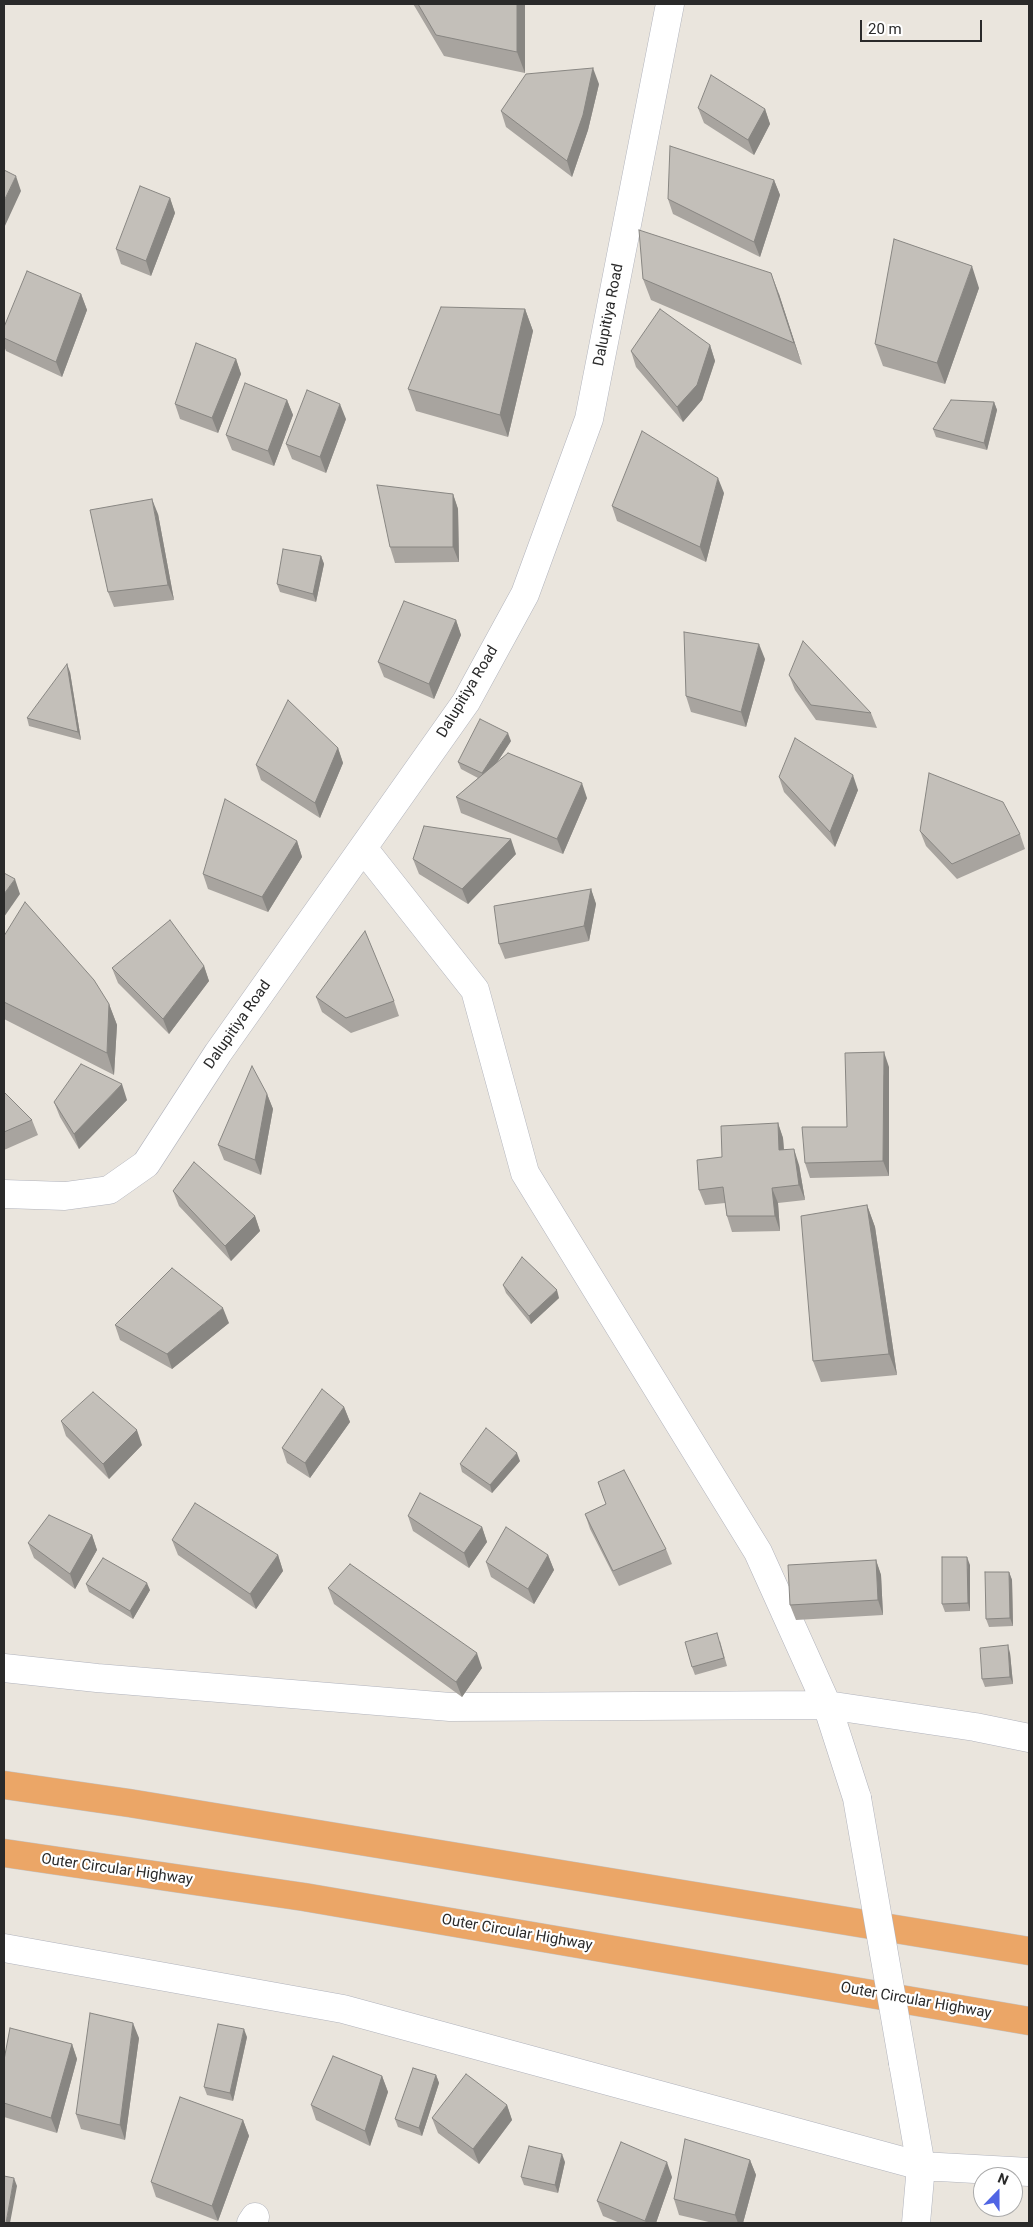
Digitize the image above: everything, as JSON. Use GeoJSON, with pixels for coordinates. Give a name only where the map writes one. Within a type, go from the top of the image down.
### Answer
{"type":"FeatureCollection","features":[{"type":"Feature","properties":{"kind":"highway"},"geometry":{"type":"LineString","coordinates":[[4,1785],[129,1803],[1029,1951]]}},
{"type":"Feature","properties":{"kind":"highway","name":"Outer Circular Highway"},"geometry":{"type":"LineString","coordinates":[[4,1853],[304,1897],[1029,2021]]}},
{"type":"Feature","properties":{"kind":"street","name":"Dalupitiya Road"},"geometry":{"type":"LineString","coordinates":[[4,1194],[65,1196],[109,1190],[146,1164],[218,1053],[466,702],[525,594],[589,419],[670,4]]}},
{"type":"Feature","properties":{"kind":"street"},"geometry":{"type":"LineString","coordinates":[[363,848],[475,990],[526,1173],[758,1552],[827,1705],[857,1798],[903,2063],[920,2166],[916,2223]]}},
{"type":"Feature","properties":{"kind":"street"},"geometry":{"type":"LineString","coordinates":[[4,1668],[107,1679],[450,1707],[827,1705],[975,1727],[1029,1738]]}},
{"type":"Feature","properties":{"kind":"street"},"geometry":{"type":"LineString","coordinates":[[4,1948],[343,2009],[920,2166],[1029,2172]]}},
{"type":"Feature","properties":{"kind":"building"},"geometry":{"type":"Polygon","coordinates":[[[418,4],[517,4],[517,52],[436,35],[418,4]]]}},
{"type":"Feature","properties":{"kind":"building"},"geometry":{"type":"Polygon","coordinates":[[[593,68],[583,115],[567,161],[501,111],[526,74],[593,68]]]}},
{"type":"Feature","properties":{"kind":"building"},"geometry":{"type":"Polygon","coordinates":[[[711,75],[765,109],[748,140],[698,108],[711,75]]]}},
{"type":"Feature","properties":{"kind":"building"},"geometry":{"type":"Polygon","coordinates":[[[670,146],[774,180],[754,242],[668,199],[670,146]]]}},
{"type":"Feature","properties":{"kind":"building"},"geometry":{"type":"Polygon","coordinates":[[[4,170],[16,176],[4,201],[4,170]]]}},
{"type":"Feature","properties":{"kind":"building"},"geometry":{"type":"Polygon","coordinates":[[[140,186],[170,198],[146,261],[116,249],[140,186]]]}},
{"type":"Feature","properties":{"kind":"building"},"geometry":{"type":"Polygon","coordinates":[[[639,230],[771,273],[794,343],[643,279],[639,230]]]}},
{"type":"Feature","properties":{"kind":"building"},"geometry":{"type":"Polygon","coordinates":[[[894,239],[972,266],[937,363],[875,344],[894,239]]]}},
{"type":"Feature","properties":{"kind":"building"},"geometry":{"type":"Polygon","coordinates":[[[27,271],[81,294],[56,362],[4,338],[4,327],[27,271]]]}},
{"type":"Feature","properties":{"kind":"building"},"geometry":{"type":"Polygon","coordinates":[[[441,307],[525,309],[500,415],[408,389],[441,307]]]}},
{"type":"Feature","properties":{"kind":"building"},"geometry":{"type":"Polygon","coordinates":[[[660,309],[710,345],[697,385],[677,407],[631,351],[660,309]]]}},
{"type":"Feature","properties":{"kind":"building"},"geometry":{"type":"Polygon","coordinates":[[[196,343],[236,359],[212,418],[175,404],[196,343]]]}},
{"type":"Feature","properties":{"kind":"building"},"geometry":{"type":"Polygon","coordinates":[[[245,383],[287,400],[268,451],[226,435],[245,383]]]}},
{"type":"Feature","properties":{"kind":"building"},"geometry":{"type":"Polygon","coordinates":[[[307,390],[340,404],[320,457],[286,444],[307,390]]]}},
{"type":"Feature","properties":{"kind":"building"},"geometry":{"type":"Polygon","coordinates":[[[951,400],[994,402],[984,443],[933,429],[951,400]]]}},
{"type":"Feature","properties":{"kind":"building"},"geometry":{"type":"Polygon","coordinates":[[[642,431],[718,478],[700,547],[612,506],[642,431]]]}},
{"type":"Feature","properties":{"kind":"building"},"geometry":{"type":"Polygon","coordinates":[[[377,485],[453,494],[453,547],[390,547],[377,485]]]}},
{"type":"Feature","properties":{"kind":"building"},"geometry":{"type":"Polygon","coordinates":[[[152,499],[168,585],[108,592],[90,510],[152,499]]]}},
{"type":"Feature","properties":{"kind":"building"},"geometry":{"type":"Polygon","coordinates":[[[283,549],[321,556],[313,594],[277,584],[283,549]]]}},
{"type":"Feature","properties":{"kind":"building"},"geometry":{"type":"Polygon","coordinates":[[[404,601],[456,620],[429,684],[378,662],[404,601]]]}},
{"type":"Feature","properties":{"kind":"building"},"geometry":{"type":"Polygon","coordinates":[[[684,632],[759,644],[741,712],[686,696],[684,632]]]}},
{"type":"Feature","properties":{"kind":"building"},"geometry":{"type":"Polygon","coordinates":[[[803,641],[871,713],[811,705],[789,675],[803,641]]]}},
{"type":"Feature","properties":{"kind":"building"},"geometry":{"type":"Polygon","coordinates":[[[67,664],[78,732],[27,718],[67,664]]]}},
{"type":"Feature","properties":{"kind":"building"},"geometry":{"type":"Polygon","coordinates":[[[288,700],[338,748],[315,803],[256,765],[288,700]]]}},
{"type":"Feature","properties":{"kind":"building"},"geometry":{"type":"Polygon","coordinates":[[[480,719],[508,733],[482,773],[458,762],[480,719]]]}},
{"type":"Feature","properties":{"kind":"building"},"geometry":{"type":"Polygon","coordinates":[[[795,738],[853,775],[830,832],[779,777],[795,738]]]}},
{"type":"Feature","properties":{"kind":"building"},"geometry":{"type":"Polygon","coordinates":[[[508,753],[582,783],[557,839],[456,797],[508,753]]]}},
{"type":"Feature","properties":{"kind":"building"},"geometry":{"type":"Polygon","coordinates":[[[929,773],[1003,802],[1020,834],[952,864],[920,831],[929,773]]]}},
{"type":"Feature","properties":{"kind":"building"},"geometry":{"type":"Polygon","coordinates":[[[225,799],[297,841],[262,897],[203,874],[225,799]]]}},
{"type":"Feature","properties":{"kind":"building"},"geometry":{"type":"Polygon","coordinates":[[[424,826],[511,839],[462,889],[413,859],[424,826]]]}},
{"type":"Feature","properties":{"kind":"building"},"geometry":{"type":"Polygon","coordinates":[[[4,873],[15,879],[4,894],[4,873]]]}},
{"type":"Feature","properties":{"kind":"building"},"geometry":{"type":"Polygon","coordinates":[[[591,889],[584,926],[499,944],[494,906],[591,889]]]}},
{"type":"Feature","properties":{"kind":"building"},"geometry":{"type":"Polygon","coordinates":[[[25,902],[94,980],[109,1004],[107,1053],[4,1002],[4,936],[25,902]]]}},
{"type":"Feature","properties":{"kind":"building"},"geometry":{"type":"Polygon","coordinates":[[[170,920],[204,966],[163,1019],[112,968],[170,920]]]}},
{"type":"Feature","properties":{"kind":"building"},"geometry":{"type":"Polygon","coordinates":[[[365,931],[394,1001],[346,1018],[316,997],[365,931]]]}},
{"type":"Feature","properties":{"kind":"building"},"geometry":{"type":"Polygon","coordinates":[[[884,1052],[883,1161],[805,1163],[802,1127],[847,1127],[845,1053],[884,1052]]]}},
{"type":"Feature","properties":{"kind":"building"},"geometry":{"type":"Polygon","coordinates":[[[81,1064],[122,1084],[74,1134],[54,1102],[81,1064]]]}},
{"type":"Feature","properties":{"kind":"building"},"geometry":{"type":"Polygon","coordinates":[[[252,1066],[267,1094],[255,1160],[218,1145],[252,1066]]]}},
{"type":"Feature","properties":{"kind":"building"},"geometry":{"type":"Polygon","coordinates":[[[4,1092],[32,1120],[4,1132],[4,1092]]]}},
{"type":"Feature","properties":{"kind":"building"},"geometry":{"type":"Polygon","coordinates":[[[778,1123],[779,1150],[794,1149],[799,1185],[772,1188],[775,1216],[727,1216],[723,1187],[699,1190],[697,1160],[722,1157],[721,1126],[778,1123]]]}},
{"type":"Feature","properties":{"kind":"building"},"geometry":{"type":"Polygon","coordinates":[[[194,1162],[255,1216],[225,1246],[173,1191],[194,1162]]]}},
{"type":"Feature","properties":{"kind":"building"},"geometry":{"type":"Polygon","coordinates":[[[867,1205],[889,1354],[813,1361],[801,1216],[867,1205]]]}},
{"type":"Feature","properties":{"kind":"building"},"geometry":{"type":"Polygon","coordinates":[[[522,1257],[557,1290],[529,1316],[503,1285],[522,1257]]]}},
{"type":"Feature","properties":{"kind":"building"},"geometry":{"type":"Polygon","coordinates":[[[172,1268],[223,1308],[167,1354],[115,1325],[172,1268]]]}},
{"type":"Feature","properties":{"kind":"building"},"geometry":{"type":"Polygon","coordinates":[[[322,1389],[344,1407],[305,1463],[282,1448],[322,1389]]]}},
{"type":"Feature","properties":{"kind":"building"},"geometry":{"type":"Polygon","coordinates":[[[93,1392],[137,1430],[103,1464],[61,1421],[93,1392]]]}},
{"type":"Feature","properties":{"kind":"building"},"geometry":{"type":"Polygon","coordinates":[[[486,1428],[517,1453],[490,1485],[460,1464],[486,1428]]]}},
{"type":"Feature","properties":{"kind":"building"},"geometry":{"type":"Polygon","coordinates":[[[624,1470],[666,1549],[613,1571],[585,1514],[606,1504],[598,1482],[624,1470]]]}},
{"type":"Feature","properties":{"kind":"building"},"geometry":{"type":"Polygon","coordinates":[[[420,1493],[482,1527],[464,1553],[408,1516],[420,1493]]]}},
{"type":"Feature","properties":{"kind":"building"},"geometry":{"type":"Polygon","coordinates":[[[195,1503],[278,1555],[250,1594],[172,1540],[195,1503]]]}},
{"type":"Feature","properties":{"kind":"building"},"geometry":{"type":"Polygon","coordinates":[[[49,1515],[92,1535],[70,1574],[28,1543],[49,1515]]]}},
{"type":"Feature","properties":{"kind":"building"},"geometry":{"type":"Polygon","coordinates":[[[506,1527],[548,1555],[528,1589],[486,1562],[506,1527]]]}},
{"type":"Feature","properties":{"kind":"building"},"geometry":{"type":"Polygon","coordinates":[[[942,1557],[967,1557],[968,1603],[942,1604],[942,1557]]]}},
{"type":"Feature","properties":{"kind":"building"},"geometry":{"type":"Polygon","coordinates":[[[103,1558],[147,1583],[130,1611],[86,1584],[103,1558]]]}},
{"type":"Feature","properties":{"kind":"building"},"geometry":{"type":"Polygon","coordinates":[[[876,1560],[878,1600],[790,1605],[788,1565],[876,1560]]]}},
{"type":"Feature","properties":{"kind":"building"},"geometry":{"type":"Polygon","coordinates":[[[350,1564],[477,1653],[456,1682],[328,1588],[350,1564]]]}},
{"type":"Feature","properties":{"kind":"building"},"geometry":{"type":"Polygon","coordinates":[[[985,1572],[1009,1572],[1010,1618],[986,1619],[985,1572]]]}},
{"type":"Feature","properties":{"kind":"building"},"geometry":{"type":"Polygon","coordinates":[[[717,1633],[724,1658],[692,1667],[685,1642],[717,1633]]]}},
{"type":"Feature","properties":{"kind":"building"},"geometry":{"type":"Polygon","coordinates":[[[1008,1645],[1010,1677],[982,1679],[980,1648],[1008,1645]]]}},
{"type":"Feature","properties":{"kind":"building"},"geometry":{"type":"Polygon","coordinates":[[[90,2013],[133,2023],[120,2125],[76,2114],[90,2013]]]}},
{"type":"Feature","properties":{"kind":"building"},"geometry":{"type":"Polygon","coordinates":[[[218,2024],[244,2029],[230,2093],[204,2087],[218,2024]]]}},
{"type":"Feature","properties":{"kind":"building"},"geometry":{"type":"Polygon","coordinates":[[[10,2028],[72,2044],[51,2118],[4,2103],[4,2060],[10,2028]]]}},
{"type":"Feature","properties":{"kind":"building"},"geometry":{"type":"Polygon","coordinates":[[[333,2056],[382,2076],[365,2131],[311,2105],[333,2056]]]}},
{"type":"Feature","properties":{"kind":"building"},"geometry":{"type":"Polygon","coordinates":[[[413,2068],[436,2075],[419,2128],[395,2119],[413,2068]]]}},
{"type":"Feature","properties":{"kind":"building"},"geometry":{"type":"Polygon","coordinates":[[[466,2074],[507,2105],[473,2149],[432,2118],[466,2074]]]}},
{"type":"Feature","properties":{"kind":"building"},"geometry":{"type":"Polygon","coordinates":[[[180,2097],[243,2120],[212,2206],[151,2182],[180,2097]]]}},
{"type":"Feature","properties":{"kind":"building"},"geometry":{"type":"Polygon","coordinates":[[[685,2139],[750,2160],[735,2215],[674,2199],[685,2139]]]}},
{"type":"Feature","properties":{"kind":"building"},"geometry":{"type":"Polygon","coordinates":[[[621,2142],[667,2162],[645,2221],[597,2201],[621,2142]]]}},
{"type":"Feature","properties":{"kind":"building"},"geometry":{"type":"Polygon","coordinates":[[[529,2146],[562,2154],[555,2185],[521,2177],[529,2146]]]}},
{"type":"Feature","properties":{"kind":"building"},"geometry":{"type":"Polygon","coordinates":[[[4,2176],[14,2178],[6,2223],[4,2223],[4,2176]]]}}]}
